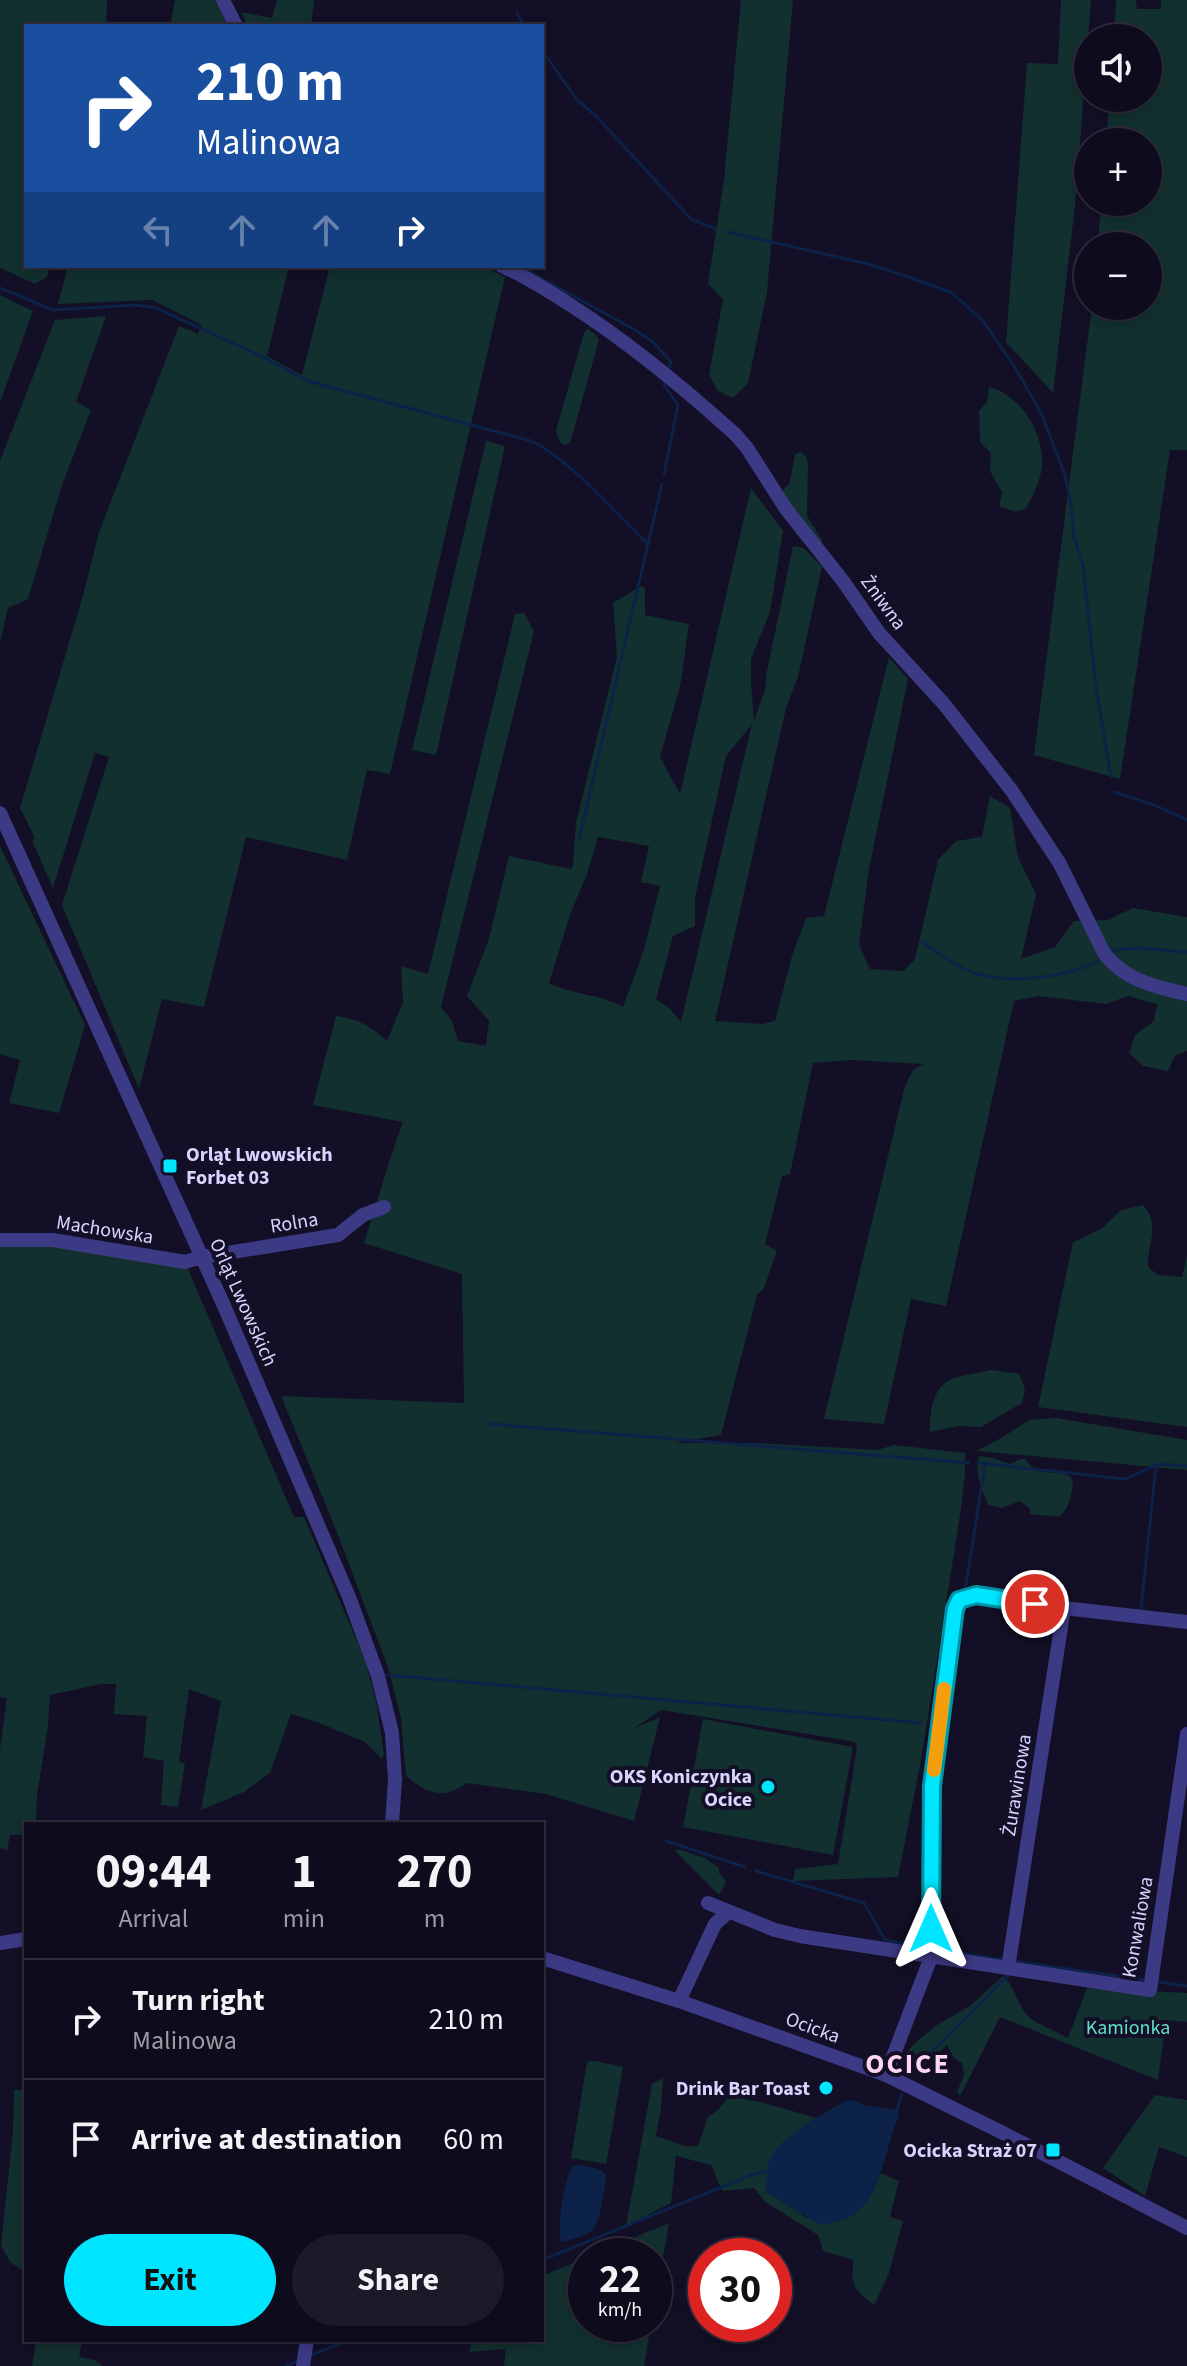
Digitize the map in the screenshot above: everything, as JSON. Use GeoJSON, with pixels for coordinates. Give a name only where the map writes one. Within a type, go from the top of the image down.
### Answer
{"type":"FeatureCollection","features":[{"type":"Feature","properties":{"kind":"street"},"geometry":{"type":"LineString","coordinates":[[223,0],[235,24]]}},
{"type":"Feature","properties":{"kind":"street","name":"Żniwna"},"geometry":{"type":"LineString","coordinates":[[506,268],[534,282],[612,333],[654,364],[736,435],[794,520],[843,581],[879,633],[944,704],[1012,791],[1060,864],[1112,964],[1131,978],[1187,994]]}},
{"type":"Feature","properties":{"kind":"street","name":"Orląt Lwowskich"},"geometry":{"type":"LineString","coordinates":[[0,813],[202,1257],[332,1554],[378,1676],[389,1719],[395,1759],[392,1822]]}},
{"type":"Feature","properties":{"kind":"street","name":"Rolna"},"geometry":{"type":"LineString","coordinates":[[202,1257],[338,1235],[363,1215],[384,1207]]}},
{"type":"Feature","properties":{"kind":"street","name":"Machowska"},"geometry":{"type":"LineString","coordinates":[[0,1240],[53,1240],[185,1262],[202,1257]]}},
{"type":"Feature","properties":{"kind":"street"},"geometry":{"type":"LineString","coordinates":[[886,2075],[931,1957],[932,1786],[955,1609],[959,1600],[976,1595],[1187,1622]]}},
{"type":"Feature","properties":{"kind":"street","name":"Żurawinowa"},"geometry":{"type":"LineString","coordinates":[[1008,1968],[1064,1608]]}},
{"type":"Feature","properties":{"kind":"street","name":"Konwaliowa"},"geometry":{"type":"LineString","coordinates":[[1008,1968],[1150,1990],[1187,1734]]}},
{"type":"Feature","properties":{"kind":"street"},"geometry":{"type":"LineString","coordinates":[[708,1903],[775,1930],[800,1936],[1008,1968]]}},
{"type":"Feature","properties":{"kind":"street"},"geometry":{"type":"LineString","coordinates":[[679,2001],[715,1924],[728,1912]]}},
{"type":"Feature","properties":{"kind":"street"},"geometry":{"type":"LineString","coordinates":[[0,1943],[24,1939]]}},
{"type":"Feature","properties":{"kind":"street","name":"Ocicka"},"geometry":{"type":"LineString","coordinates":[[544,1959],[679,2001],[886,2075],[1187,2228]]}},
{"type":"Feature","properties":{"kind":"street"},"geometry":{"type":"LineString","coordinates":[[303,2366],[307,2342]]}},
{"type":"Feature","properties":{"kind":"green space"},"geometry":{"type":"Polygon","coordinates":[[[0,0],[107,0],[106,24],[24,24],[24,268],[49,268],[47,277],[35,284],[0,268],[0,0]]]}},
{"type":"Feature","properties":{"kind":"green space"},"geometry":{"type":"Polygon","coordinates":[[[175,0],[215,0],[227,24],[170,24],[175,0]]]}},
{"type":"Feature","properties":{"kind":"green space"},"geometry":{"type":"Polygon","coordinates":[[[277,0],[314,0],[311,24],[247,24],[241,12],[272,18],[277,0]]]}},
{"type":"Feature","properties":{"kind":"green space"},"geometry":{"type":"Polygon","coordinates":[[[741,0],[793,0],[767,292],[748,383],[733,398],[718,391],[709,375],[723,299],[708,284],[724,179],[741,0]]]}},
{"type":"Feature","properties":{"kind":"green space"},"geometry":{"type":"Polygon","coordinates":[[[1061,0],[1091,0],[1089,24],[1074,24],[1074,112],[1082,112],[1081,128],[1074,128],[1074,214],[1053,393],[1006,342],[1027,63],[1058,64],[1061,0]]]}},
{"type":"Feature","properties":{"kind":"green space"},"geometry":{"type":"Polygon","coordinates":[[[1116,0],[1136,0],[1137,9],[1161,9],[1161,0],[1187,0],[1187,450],[1170,450],[1120,779],[1034,755],[1090,320],[1162,320],[1162,232],[1099,232],[1100,216],[1162,216],[1162,128],[1107,128],[1109,112],[1162,112],[1162,24],[1115,24],[1116,0]]]}},
{"type":"Feature","properties":{"kind":"green space"},"geometry":{"type":"Polygon","coordinates":[[[67,268],[289,268],[267,356],[302,375],[329,268],[487,268],[505,277],[390,774],[367,770],[347,860],[246,837],[204,1007],[162,999],[139,1089],[62,905],[109,757],[95,753],[53,888],[20,808],[99,532],[179,326],[198,334],[202,325],[152,300],[58,304],[67,268]]]}},
{"type":"Feature","properties":{"kind":"green space"},"geometry":{"type":"Polygon","coordinates":[[[0,295],[33,311],[0,402],[0,295]]]}},
{"type":"Feature","properties":{"kind":"green space"},"geometry":{"type":"Polygon","coordinates":[[[106,316],[76,402],[91,410],[62,485],[28,599],[8,608],[0,642],[0,461],[55,320],[106,316]]]}},
{"type":"Feature","properties":{"kind":"green space"},"geometry":{"type":"Polygon","coordinates":[[[587,329],[599,340],[570,443],[564,445],[559,441],[556,430],[587,329]]]}},
{"type":"Feature","properties":{"kind":"green space"},"geometry":{"type":"Polygon","coordinates":[[[989,387],[1001,391],[1020,407],[1035,429],[1042,453],[1042,466],[1034,493],[1026,508],[1016,512],[999,506],[1002,492],[990,471],[991,453],[980,442],[979,411],[987,402],[989,387]]]}},
{"type":"Feature","properties":{"kind":"green space"},"geometry":{"type":"Polygon","coordinates":[[[486,441],[505,446],[436,755],[412,750],[486,441]]]}},
{"type":"Feature","properties":{"kind":"green space"},"geometry":{"type":"Polygon","coordinates":[[[801,452],[808,464],[807,516],[822,540],[820,547],[780,493],[790,483],[795,454],[801,452]]]}},
{"type":"Feature","properties":{"kind":"green space"},"geometry":{"type":"Polygon","coordinates":[[[751,488],[783,531],[770,612],[751,659],[754,720],[765,690],[793,546],[804,548],[822,567],[798,677],[786,708],[715,1021],[763,1024],[775,1021],[792,956],[806,918],[824,916],[889,657],[908,679],[869,869],[859,945],[870,969],[903,971],[915,959],[938,860],[956,841],[982,837],[990,796],[1010,808],[1018,857],[1036,894],[1021,959],[1055,947],[1074,921],[1108,920],[1133,908],[1187,917],[1187,1051],[1175,1056],[1168,1071],[1143,1066],[1129,1053],[1135,1035],[1154,1021],[1157,1004],[1128,996],[1106,1004],[1039,996],[1014,1001],[946,1306],[911,1299],[884,1424],[824,1419],[905,1086],[913,1070],[923,1064],[851,1060],[813,1063],[790,1174],[782,1176],[765,1244],[777,1251],[764,1288],[757,1295],[721,1435],[675,1443],[758,1443],[877,1450],[894,1445],[965,1453],[960,1515],[921,1760],[898,1877],[793,1881],[795,1869],[838,1864],[857,1748],[855,1742],[661,1710],[633,1729],[660,1717],[634,1821],[546,1794],[467,1783],[450,1792],[435,1793],[406,1776],[401,1718],[388,1667],[281,1396],[464,1403],[462,1274],[364,1243],[403,1122],[313,1105],[336,1016],[364,1024],[387,1041],[403,1002],[401,966],[428,974],[515,614],[524,613],[534,631],[441,1007],[452,1021],[458,1041],[486,1046],[489,1021],[467,996],[489,939],[509,856],[571,869],[573,865],[576,823],[617,657],[613,603],[641,586],[645,588],[645,615],[689,624],[680,687],[660,757],[680,794],[751,488]],[[752,724],[726,756],[695,898],[695,926],[673,936],[656,999],[681,1022],[752,724]],[[598,837],[549,983],[623,1007],[644,950],[660,886],[641,882],[649,846],[598,837]]]}},
{"type":"Feature","properties":{"kind":"green space"},"geometry":{"type":"Polygon","coordinates":[[[0,846],[85,1025],[59,1113],[9,1103],[20,1060],[0,1054],[0,846]]]}},
{"type":"Feature","properties":{"kind":"green space"},"geometry":{"type":"Polygon","coordinates":[[[1143,1205],[1152,1227],[1148,1267],[1158,1275],[1182,1277],[1187,1256],[1187,1427],[1038,1407],[1073,1242],[1101,1229],[1121,1210],[1143,1205]]]}},
{"type":"Feature","properties":{"kind":"green space"},"geometry":{"type":"Polygon","coordinates":[[[0,1240],[185,1262],[294,1517],[304,1517],[365,1660],[376,1700],[384,1754],[382,1759],[365,1742],[291,1714],[270,1773],[244,1792],[201,1810],[221,1701],[189,1689],[179,1762],[185,1763],[178,1807],[161,1805],[164,1761],[143,1757],[147,1716],[114,1714],[116,1684],[101,1684],[50,1695],[36,1822],[24,1822],[24,1835],[10,1835],[7,1850],[0,1848],[0,1749],[7,1698],[0,1697],[0,1240]]]}},
{"type":"Feature","properties":{"kind":"green space"},"geometry":{"type":"Polygon","coordinates":[[[991,1370],[1019,1374],[1025,1389],[1022,1403],[981,1427],[959,1426],[930,1432],[932,1408],[941,1387],[954,1378],[991,1370]]]}},
{"type":"Feature","properties":{"kind":"green space"},"geometry":{"type":"Polygon","coordinates":[[[1056,1418],[1187,1440],[1187,1470],[976,1451],[1029,1420],[1056,1418]]]}},
{"type":"Feature","properties":{"kind":"green space"},"geometry":{"type":"Polygon","coordinates":[[[979,1456],[1009,1464],[1025,1459],[1040,1471],[1071,1477],[1073,1484],[1066,1509],[1059,1517],[1030,1514],[1030,1509],[1020,1501],[1002,1508],[988,1505],[978,1475],[979,1456]]]}},
{"type":"Feature","properties":{"kind":"green space","name":"OKS Koniczynka Ocice"},"geometry":{"type":"Polygon","coordinates":[[[703,1719],[853,1747],[833,1855],[683,1827],[703,1719]]]}},
{"type":"Feature","properties":{"kind":"green space"},"geometry":{"type":"Polygon","coordinates":[[[678,1849],[705,1858],[719,1868],[726,1882],[719,1895],[675,1851],[678,1849]]]}},
{"type":"Feature","properties":{"kind":"green space"},"geometry":{"type":"Polygon","coordinates":[[[1003,1976],[1030,2018],[1068,2038],[1087,1988],[1187,1993],[1187,2022],[1166,2020],[1158,2080],[1000,2017],[960,2096],[957,2092],[964,2075],[962,2063],[954,2058],[947,2045],[919,2070],[905,2070],[907,2052],[916,2042],[937,2025],[970,2006],[1003,1976]]]}},
{"type":"Feature","properties":{"kind":"green space"},"geometry":{"type":"Polygon","coordinates":[[[587,2062],[623,2067],[606,2164],[571,2158],[587,2062]]]}},
{"type":"Feature","properties":{"kind":"green space"},"geometry":{"type":"Polygon","coordinates":[[[663,2078],[656,2136],[685,2146],[698,2146],[708,2117],[729,2096],[817,2118],[770,2159],[766,2192],[807,2219],[867,2199],[881,2173],[899,2181],[890,2217],[903,2221],[889,2273],[874,2305],[855,2286],[852,2275],[854,2260],[823,2251],[818,2235],[765,2202],[754,2188],[722,2191],[711,2165],[676,2156],[671,2203],[626,2226],[652,2084],[663,2078]]]}},
{"type":"Feature","properties":{"kind":"green space"},"geometry":{"type":"Polygon","coordinates":[[[14,2090],[24,2090],[23,2270],[11,2263],[1,2246],[13,2131],[14,2090]]]}},
{"type":"Feature","properties":{"kind":"green space","name":"Kamionka"},"geometry":{"type":"Polygon","coordinates":[[[1155,2095],[1187,2100],[1187,2157],[1159,2147],[1145,2196],[1103,2168],[1155,2095]]]}},
{"type":"Feature","properties":{"kind":"green space"},"geometry":{"type":"Polygon","coordinates":[[[669,2223],[666,2238],[633,2238],[669,2223]]]}},
{"type":"Feature","properties":{"kind":"green space"},"geometry":{"type":"Polygon","coordinates":[[[568,2265],[568,2342],[648,2342],[644,2366],[504,2366],[506,2349],[469,2352],[472,2342],[544,2342],[544,2275],[568,2265]]]}},
{"type":"Feature","properties":{"kind":"green space"},"geometry":{"type":"Polygon","coordinates":[[[36,2342],[82,2342],[79,2357],[94,2360],[103,2366],[32,2366],[36,2342]]]}},
{"type":"Feature","properties":{"kind":"water"},"geometry":{"type":"Polygon","coordinates":[[[848,2100],[897,2110],[899,2116],[878,2180],[866,2203],[848,2218],[820,2225],[766,2192],[768,2165],[774,2152],[792,2134],[848,2100]]]}},
{"type":"Feature","properties":{"kind":"water"},"geometry":{"type":"Polygon","coordinates":[[[572,2166],[598,2169],[606,2174],[604,2195],[592,2231],[561,2242],[561,2214],[572,2166]]]}},
{"type":"Feature","properties":{"kind":"waterway"},"geometry":{"type":"LineString","coordinates":[[517,14],[524,24]]}},
{"type":"Feature","properties":{"kind":"waterway"},"geometry":{"type":"LineString","coordinates":[[544,53],[577,100],[596,116],[691,219],[716,229]]}},
{"type":"Feature","properties":{"kind":"waterway"},"geometry":{"type":"LineString","coordinates":[[728,232],[868,264],[906,276],[952,293],[984,322],[1041,413],[1065,475],[1074,537],[1083,565],[1096,688],[1111,777]]}},
{"type":"Feature","properties":{"kind":"waterway"},"geometry":{"type":"LineString","coordinates":[[523,268],[653,342],[671,362],[669,368]]}},
{"type":"Feature","properties":{"kind":"waterway"},"geometry":{"type":"LineString","coordinates":[[0,288],[53,310],[136,305],[156,308],[308,381],[531,441],[576,473],[647,543]]}},
{"type":"Feature","properties":{"kind":"waterway"},"geometry":{"type":"LineString","coordinates":[[664,474],[678,405],[664,385],[665,381]]}},
{"type":"Feature","properties":{"kind":"waterway"},"geometry":{"type":"LineString","coordinates":[[579,840],[662,484]]}},
{"type":"Feature","properties":{"kind":"waterway"},"geometry":{"type":"LineString","coordinates":[[1114,792],[1187,820]]}},
{"type":"Feature","properties":{"kind":"waterway"},"geometry":{"type":"LineString","coordinates":[[922,942],[964,969],[1013,979],[1050,976],[1097,961]]}},
{"type":"Feature","properties":{"kind":"waterway"},"geometry":{"type":"LineString","coordinates":[[1110,952],[1138,948],[1187,952]]}},
{"type":"Feature","properties":{"kind":"waterway"},"geometry":{"type":"LineString","coordinates":[[490,1424],[969,1463]]}},
{"type":"Feature","properties":{"kind":"waterway"},"geometry":{"type":"LineString","coordinates":[[978,1463],[1125,1479],[1159,1464],[1187,1466]]}},
{"type":"Feature","properties":{"kind":"waterway"},"geometry":{"type":"LineString","coordinates":[[965,1591],[985,1464]]}},
{"type":"Feature","properties":{"kind":"waterway"},"geometry":{"type":"LineString","coordinates":[[1141,1609],[1156,1466]]}},
{"type":"Feature","properties":{"kind":"waterway"},"geometry":{"type":"LineString","coordinates":[[958,1641],[963,1605]]}},
{"type":"Feature","properties":{"kind":"waterway"},"geometry":{"type":"LineString","coordinates":[[387,1675],[922,1723]]}},
{"type":"Feature","properties":{"kind":"waterway"},"geometry":{"type":"LineString","coordinates":[[666,1841],[745,1867]]}},
{"type":"Feature","properties":{"kind":"waterway"},"geometry":{"type":"LineString","coordinates":[[756,1871],[864,1903],[885,1940],[925,1947]]}},
{"type":"Feature","properties":{"kind":"waterway"},"geometry":{"type":"LineString","coordinates":[[936,1949],[1003,1960]]}},
{"type":"Feature","properties":{"kind":"waterway"},"geometry":{"type":"LineString","coordinates":[[1013,1961],[1145,1980]]}},
{"type":"Feature","properties":{"kind":"waterway"},"geometry":{"type":"LineString","coordinates":[[911,2076],[927,2056],[1008,1976]]}},
{"type":"Feature","properties":{"kind":"waterway"},"geometry":{"type":"LineString","coordinates":[[1158,1982],[1187,1986]]}},
{"type":"Feature","properties":{"kind":"waterway"},"geometry":{"type":"LineString","coordinates":[[897,2110],[902,2094]]}},
{"type":"Feature","properties":{"kind":"waterway"},"geometry":{"type":"LineString","coordinates":[[544,2259],[768,2171]]}},
{"type":"Feature","properties":{"kind":"waterway"},"geometry":{"type":"LineString","coordinates":[[309,2356],[344,2342]]}},
{"type":"Feature","properties":{"kind":"waterway"},"geometry":{"type":"LineString","coordinates":[[286,2366],[297,2361]]}},
{"type":"Feature","properties":{"kind":"slow traffic"},"geometry":{"type":"LineString","coordinates":[[934,1770],[944,1689]]}},
{"type":"Feature","properties":{"kind":"place","name":"Orląt Lwowskich Forbet 03"},"geometry":{"type":"Point","coordinates":[170,1166]}},
{"type":"Feature","properties":{"kind":"place","name":"OKS Koniczynka Ocice"},"geometry":{"type":"Point","coordinates":[768,1787]}},
{"type":"Feature","properties":{"kind":"place","name":"Drink Bar Toast"},"geometry":{"type":"Point","coordinates":[826,2088]}},
{"type":"Feature","properties":{"kind":"place","name":"Ocicka Straż 07"},"geometry":{"type":"Point","coordinates":[1053,2150]}},
{"type":"Feature","properties":{"kind":"district","name":"OCICE"},"geometry":{"type":"Point","coordinates":[908,2063]}},
{"type":"Feature","properties":{"kind":"route"},"geometry":{"type":"LineString","coordinates":[[931,1929],[932,1786],[955,1609],[959,1600],[976,1595],[1035,1604]]}}]}
